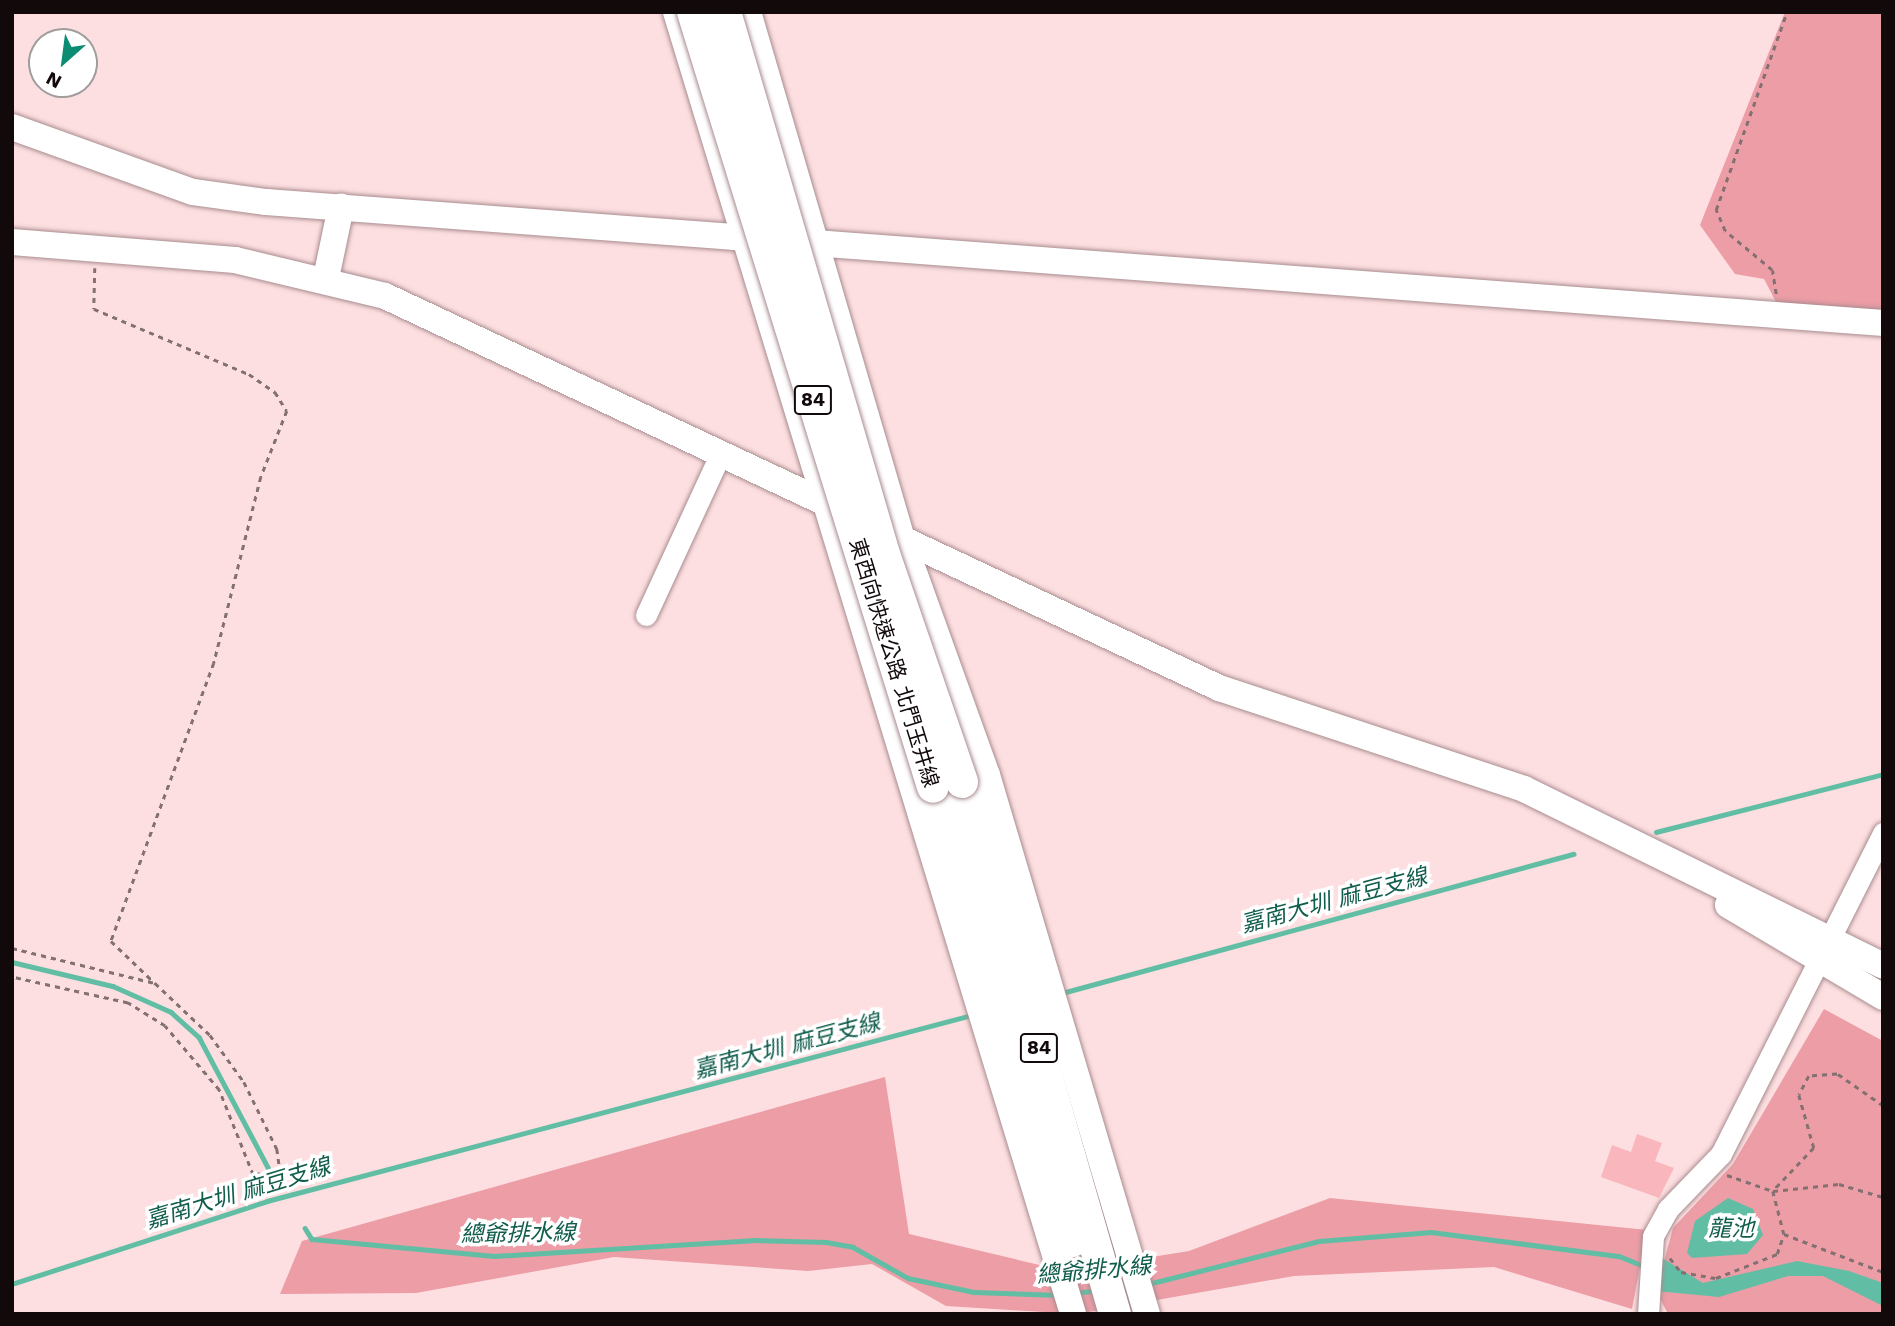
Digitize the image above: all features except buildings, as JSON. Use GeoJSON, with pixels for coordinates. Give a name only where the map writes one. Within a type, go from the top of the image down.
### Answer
{"type":"FeatureCollection","features":[{"type":"Feature","properties":{"kind":"highway","name":"東西向快速公路 北門玉井線"},"geometry":{"type":"LineString","coordinates":[[693,12],[1094,1314]]}},
{"type":"Feature","properties":{"kind":"highway","name":"東西向快速公路 北門玉井線"},"geometry":{"type":"LineString","coordinates":[[724,12],[884,554],[962,782],[1115,1314]]}},
{"type":"Feature","properties":{"kind":"main road"},"geometry":{"type":"LineString","coordinates":[[676,12],[740,236],[830,507],[1073,1314]]}},
{"type":"Feature","properties":{"kind":"main road"},"geometry":{"type":"LineString","coordinates":[[748,12],[902,540],[987,775],[1147,1314]]}},
{"type":"Feature","properties":{"kind":"main road"},"geometry":{"type":"LineString","coordinates":[[12,127],[193,192],[341,207],[1883,323]]}},
{"type":"Feature","properties":{"kind":"main road"},"geometry":{"type":"LineString","coordinates":[[326,278],[341,207]]}},
{"type":"Feature","properties":{"kind":"main road"},"geometry":{"type":"LineString","coordinates":[[12,242],[235,260],[326,278],[385,296],[719,457],[1219,688],[1498,778],[1834,939],[1883,966]]}},
{"type":"Feature","properties":{"kind":"main road"},"geometry":{"type":"LineString","coordinates":[[1623,838],[1822,964],[1883,997]]}},
{"type":"Feature","properties":{"kind":"street"},"geometry":{"type":"LineString","coordinates":[[646,615],[719,457]]}},
{"type":"Feature","properties":{"kind":"street"},"geometry":{"type":"LineString","coordinates":[[1648,1313],[1651,1250],[1668,1209],[1713,1167],[1822,964],[1883,833]]}},
{"type":"Feature","properties":{"kind":"path"},"geometry":{"type":"LineString","coordinates":[[1779,314],[1772,270],[1725,231],[1716,210],[1787,12]]}},
{"type":"Feature","properties":{"kind":"path"},"geometry":{"type":"LineString","coordinates":[[12,976],[128,1003],[166,1026],[219,1090],[253,1175],[279,1171],[277,1149],[244,1082],[211,1035],[111,941],[214,663],[261,477],[287,411],[249,374],[94,309],[96,248]]}},
{"type":"Feature","properties":{"kind":"path"},"geometry":{"type":"LineString","coordinates":[[12,948],[155,983]]}},
{"type":"Feature","properties":{"kind":"path"},"geometry":{"type":"LineString","coordinates":[[1773,1191],[1814,1148],[1799,1095],[1809,1076],[1837,1074],[1883,1106]]}},
{"type":"Feature","properties":{"kind":"path"},"geometry":{"type":"LineString","coordinates":[[1713,1167],[1773,1191],[1839,1184],[1883,1197]]}},
{"type":"Feature","properties":{"kind":"path"},"geometry":{"type":"LineString","coordinates":[[1682,1272],[1716,1278],[1777,1254],[1784,1234],[1773,1191]]}},
{"type":"Feature","properties":{"kind":"path"},"geometry":{"type":"LineString","coordinates":[[1784,1234],[1883,1272]]}},
{"type":"Feature","properties":{"kind":"shaded area"},"geometry":{"type":"Polygon","coordinates":[[[1785,12],[1883,12],[1883,322],[1784,317],[1764,279],[1735,274],[1700,225],[1785,12]]]}},
{"type":"Feature","properties":{"kind":"shaded area"},"geometry":{"type":"Polygon","coordinates":[[[1824,1009],[1883,1041],[1883,1314],[1660,1314],[1667,1312],[1656,1291],[1673,1228],[1733,1164],[1824,1009]]]}},
{"type":"Feature","properties":{"kind":"shaded area"},"geometry":{"type":"Polygon","coordinates":[[[885,1077],[909,1234],[1065,1271],[1189,1251],[1330,1198],[1647,1230],[1632,1309],[1494,1267],[1294,1276],[1077,1314],[946,1306],[872,1264],[808,1271],[614,1257],[416,1293],[280,1294],[302,1241],[885,1077]]]}},
{"type":"Feature","properties":{"kind":"water","name":"龍池"},"geometry":{"type":"Polygon","coordinates":[[[1728,1198],[1753,1209],[1763,1235],[1747,1254],[1692,1258],[1687,1253],[1695,1221],[1728,1198]]]}},
{"type":"Feature","properties":{"kind":"water"},"geometry":{"type":"Polygon","coordinates":[[[1662,1258],[1703,1283],[1797,1261],[1849,1271],[1883,1283],[1883,1306],[1823,1276],[1788,1276],[1719,1297],[1656,1291],[1662,1258]]]}},
{"type":"Feature","properties":{"kind":"waterway","name":"嘉南大圳 麻豆支線"},"geometry":{"type":"LineString","coordinates":[[1656,832],[1883,774]]}},
{"type":"Feature","properties":{"kind":"waterway","name":"嘉南大圳 麻豆支線"},"geometry":{"type":"LineString","coordinates":[[1062,993],[1573,854]]}},
{"type":"Feature","properties":{"kind":"waterway","name":"總爺排水線"},"geometry":{"type":"LineString","coordinates":[[12,962],[113,986],[171,1012],[199,1037],[269,1169]]}},
{"type":"Feature","properties":{"kind":"waterway","name":"嘉南大圳 麻豆支線"},"geometry":{"type":"LineString","coordinates":[[12,1284],[267,1201],[972,1015]]}},
{"type":"Feature","properties":{"kind":"waterway","name":"總爺排水線"},"geometry":{"type":"LineString","coordinates":[[305,1228],[312,1239],[494,1256],[752,1240],[826,1242],[853,1247],[908,1278],[974,1292],[1060,1295]]}},
{"type":"Feature","properties":{"kind":"waterway","name":"總爺排水線"},"geometry":{"type":"LineString","coordinates":[[1148,1284],[1319,1241],[1431,1232],[1619,1256],[1644,1266]]}},
{"type":"Feature","properties":{"kind":"waterway","name":"總爺排水線"},"geometry":{"type":"LineString","coordinates":[[1075,1293],[1098,1290]]}}]}
